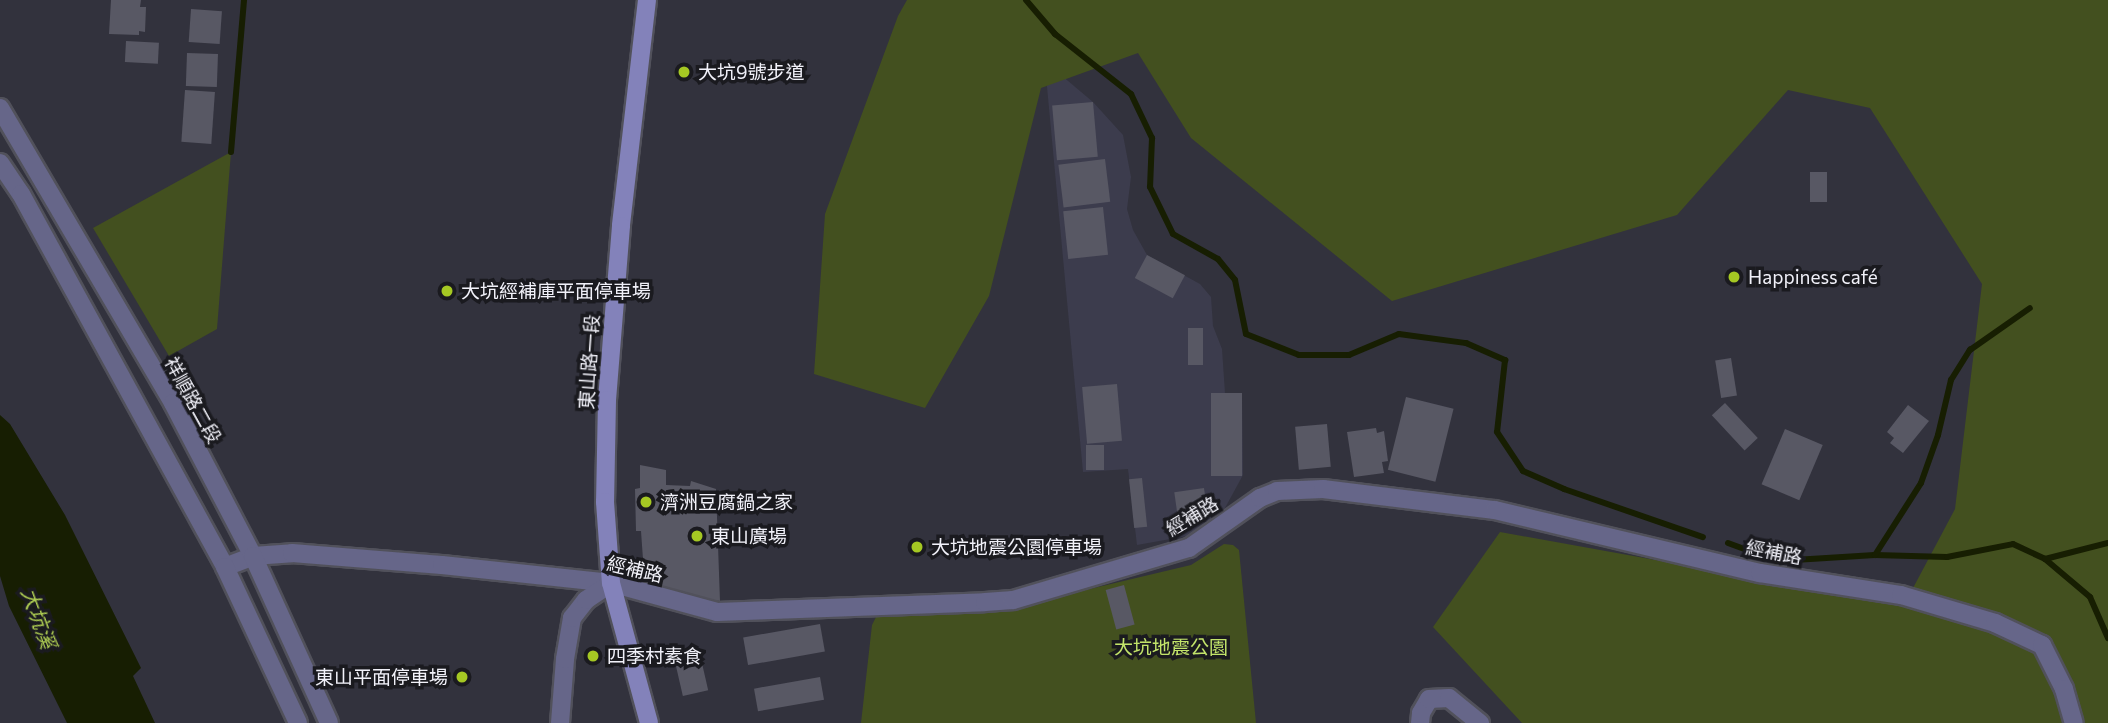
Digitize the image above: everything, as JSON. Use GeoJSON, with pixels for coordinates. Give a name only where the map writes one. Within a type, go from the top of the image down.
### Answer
{"type":"FeatureCollection","features":[{"type":"Feature","properties":{"kind":"main road","name":"東山路一段"},"geometry":{"type":"LineString","coordinates":[[647,0],[621,226],[607,400],[605,502],[611,583],[649,723]]}},
{"type":"Feature","properties":{"kind":"street","name":"祥順路二段"},"geometry":{"type":"LineString","coordinates":[[0,108],[173,403],[253,556],[329,723]]}},
{"type":"Feature","properties":{"kind":"street"},"geometry":{"type":"LineString","coordinates":[[0,163],[33,217],[225,567],[298,723]]}},
{"type":"Feature","properties":{"kind":"street","name":"經補路"},"geometry":{"type":"LineString","coordinates":[[225,567],[253,556],[292,553],[611,583],[717,612],[1013,600],[1189,548],[1260,498],[1277,491],[1323,489],[1495,510],[1760,573],[1900,594],[1995,623],[2042,645],[2064,689],[2074,723]]}},
{"type":"Feature","properties":{"kind":"street"},"geometry":{"type":"LineString","coordinates":[[560,723],[565,659],[572,618],[586,600],[611,583]]}},
{"type":"Feature","properties":{"kind":"street"},"geometry":{"type":"LineString","coordinates":[[1420,723],[1421,713],[1429,699],[1449,698],[1480,723]]}},
{"type":"Feature","properties":{"kind":"shaded area"},"geometry":{"type":"Polygon","coordinates":[[[1061,75],[1093,102],[1123,135],[1131,177],[1127,209],[1133,230],[1147,255],[1200,284],[1211,297],[1213,326],[1222,349],[1225,393],[1242,393],[1243,475],[1225,508],[1187,536],[1137,545],[1128,469],[1083,472],[1046,76],[1061,75]]]}},
{"type":"Feature","properties":{"kind":"green space"},"geometry":{"type":"Polygon","coordinates":[[[907,0],[2108,0],[2108,723],[1522,723],[1433,627],[1500,532],[1904,605],[1955,509],[1982,284],[1870,108],[1788,90],[1677,215],[1392,301],[1191,138],[1138,53],[1041,88],[989,296],[925,408],[814,374],[825,214],[898,16],[907,0]]]}},
{"type":"Feature","properties":{"kind":"green space"},"geometry":{"type":"Polygon","coordinates":[[[231,152],[217,329],[169,356],[93,228],[231,152]]]}},
{"type":"Feature","properties":{"kind":"green space","name":"大坑地震公園"},"geometry":{"type":"Polygon","coordinates":[[[1224,544],[1233,545],[1239,550],[1256,723],[861,723],[872,625],[877,615],[888,611],[1010,608],[1191,565],[1224,544]]]}},
{"type":"Feature","properties":{"kind":"water","name":"大坑溪"},"geometry":{"type":"Polygon","coordinates":[[[0,415],[10,424],[65,515],[141,668],[133,676],[155,723],[67,723],[9,606],[0,576],[0,415]]]}},
{"type":"Feature","properties":{"kind":"building"},"geometry":{"type":"Polygon","coordinates":[[[111,0],[141,0],[140,7],[146,7],[145,32],[139,31],[139,35],[109,34],[111,0]]]}},
{"type":"Feature","properties":{"kind":"building"},"geometry":{"type":"Polygon","coordinates":[[[191,9],[222,11],[220,44],[189,42],[191,9]]]}},
{"type":"Feature","properties":{"kind":"building"},"geometry":{"type":"Polygon","coordinates":[[[126,41],[159,43],[158,64],[125,62],[126,41]]]}},
{"type":"Feature","properties":{"kind":"building"},"geometry":{"type":"Polygon","coordinates":[[[187,53],[218,54],[217,87],[186,86],[187,53]]]}},
{"type":"Feature","properties":{"kind":"building"},"geometry":{"type":"Polygon","coordinates":[[[185,90],[215,92],[211,144],[181,142],[185,90]]]}},
{"type":"Feature","properties":{"kind":"building"},"geometry":{"type":"Polygon","coordinates":[[[1093,102],[1098,157],[1057,160],[1052,106],[1093,102]]]}},
{"type":"Feature","properties":{"kind":"building"},"geometry":{"type":"Polygon","coordinates":[[[1105,159],[1110,202],[1064,207],[1058,165],[1105,159]]]}},
{"type":"Feature","properties":{"kind":"building"},"geometry":{"type":"Polygon","coordinates":[[[1810,172],[1827,172],[1827,202],[1810,202],[1810,172]]]}},
{"type":"Feature","properties":{"kind":"building"},"geometry":{"type":"Polygon","coordinates":[[[1103,207],[1108,255],[1068,259],[1063,211],[1103,207]]]}},
{"type":"Feature","properties":{"kind":"building"},"geometry":{"type":"Polygon","coordinates":[[[1147,255],[1185,275],[1173,298],[1135,278],[1147,255]]]}},
{"type":"Feature","properties":{"kind":"building"},"geometry":{"type":"Polygon","coordinates":[[[1188,328],[1203,328],[1203,365],[1188,365],[1188,328]]]}},
{"type":"Feature","properties":{"kind":"building"},"geometry":{"type":"Polygon","coordinates":[[[1731,358],[1737,396],[1721,398],[1715,361],[1731,358]]]}},
{"type":"Feature","properties":{"kind":"building"},"geometry":{"type":"Polygon","coordinates":[[[1117,384],[1122,441],[1087,444],[1082,387],[1117,384]]]}},
{"type":"Feature","properties":{"kind":"building"},"geometry":{"type":"Polygon","coordinates":[[[1211,393],[1242,393],[1242,476],[1211,476],[1211,393]]]}},
{"type":"Feature","properties":{"kind":"building"},"geometry":{"type":"Polygon","coordinates":[[[1406,397],[1454,409],[1435,482],[1388,470],[1406,397]]]}},
{"type":"Feature","properties":{"kind":"building"},"geometry":{"type":"Polygon","coordinates":[[[1725,403],[1758,438],[1745,450],[1712,415],[1725,403]]]}},
{"type":"Feature","properties":{"kind":"building"},"geometry":{"type":"Polygon","coordinates":[[[1908,405],[1929,421],[1903,453],[1890,443],[1894,438],[1887,432],[1908,405]]]}},
{"type":"Feature","properties":{"kind":"building"},"geometry":{"type":"Polygon","coordinates":[[[1327,424],[1331,467],[1299,470],[1295,427],[1327,424]]]}},
{"type":"Feature","properties":{"kind":"building"},"geometry":{"type":"Polygon","coordinates":[[[1376,428],[1377,433],[1384,431],[1388,461],[1382,462],[1384,473],[1354,477],[1347,432],[1376,428]]]}},
{"type":"Feature","properties":{"kind":"building"},"geometry":{"type":"Polygon","coordinates":[[[1785,429],[1823,445],[1799,500],[1762,484],[1785,429]]]}},
{"type":"Feature","properties":{"kind":"building"},"geometry":{"type":"Polygon","coordinates":[[[1086,445],[1104,445],[1104,470],[1086,470],[1086,445]]]}},
{"type":"Feature","properties":{"kind":"building"},"geometry":{"type":"Polygon","coordinates":[[[640,465],[666,470],[666,485],[690,486],[691,481],[716,489],[720,601],[645,588],[641,531],[636,531],[635,489],[640,488],[640,465]]]}},
{"type":"Feature","properties":{"kind":"building"},"geometry":{"type":"Polygon","coordinates":[[[1142,478],[1147,527],[1134,528],[1129,479],[1142,478]]]}},
{"type":"Feature","properties":{"kind":"building"},"geometry":{"type":"Polygon","coordinates":[[[1204,488],[1208,515],[1178,519],[1174,492],[1204,488]]]}},
{"type":"Feature","properties":{"kind":"building"},"geometry":{"type":"Polygon","coordinates":[[[1124,585],[1135,625],[1116,630],[1106,590],[1124,585]]]}},
{"type":"Feature","properties":{"kind":"building"},"geometry":{"type":"Polygon","coordinates":[[[820,624],[825,652],[748,665],[743,638],[820,624]]]}},
{"type":"Feature","properties":{"kind":"building"},"geometry":{"type":"Polygon","coordinates":[[[701,659],[708,690],[683,696],[676,665],[701,659]]]}},
{"type":"Feature","properties":{"kind":"building"},"geometry":{"type":"Polygon","coordinates":[[[820,677],[824,700],[758,711],[754,689],[820,677]]]}},
{"type":"Feature","properties":{"kind":"waterway"},"geometry":{"type":"LineString","coordinates":[[231,152],[244,0]]}},
{"type":"Feature","properties":{"kind":"waterway"},"geometry":{"type":"LineString","coordinates":[[1026,0],[1055,34],[1131,94],[1152,138],[1150,187],[1173,234],[1218,259],[1235,280],[1246,334],[1299,355],[1349,355],[1399,334],[1466,343],[1505,360],[1497,432],[1523,471],[1564,489],[1703,537]]}},
{"type":"Feature","properties":{"kind":"waterway"},"geometry":{"type":"LineString","coordinates":[[1875,555],[1921,483],[1938,435],[1951,380],[1970,350],[2030,308]]}},
{"type":"Feature","properties":{"kind":"waterway"},"geometry":{"type":"LineString","coordinates":[[1728,543],[1777,561],[1875,555],[1947,557],[2013,544],[2045,559],[2090,597],[2108,638]]}},
{"type":"Feature","properties":{"kind":"waterway"},"geometry":{"type":"LineString","coordinates":[[2045,559],[2108,543]]}},
{"type":"Feature","properties":{"kind":"place","name":"大坑9號步道"},"geometry":{"type":"Point","coordinates":[684,72]}},
{"type":"Feature","properties":{"kind":"place","name":"Happiness café"},"geometry":{"type":"Point","coordinates":[1734,277]}},
{"type":"Feature","properties":{"kind":"place","name":"大坑經補庫平面停車場"},"geometry":{"type":"Point","coordinates":[447,291]}},
{"type":"Feature","properties":{"kind":"place","name":"濟洲豆腐鍋之家"},"geometry":{"type":"Point","coordinates":[646,502]}},
{"type":"Feature","properties":{"kind":"place","name":"東山廣場"},"geometry":{"type":"Point","coordinates":[697,536]}},
{"type":"Feature","properties":{"kind":"place","name":"大坑地震公園停車場"},"geometry":{"type":"Point","coordinates":[917,547]}},
{"type":"Feature","properties":{"kind":"place","name":"四季村素食"},"geometry":{"type":"Point","coordinates":[593,656]}},
{"type":"Feature","properties":{"kind":"place","name":"東山平面停車場"},"geometry":{"type":"Point","coordinates":[462,677]}}]}
